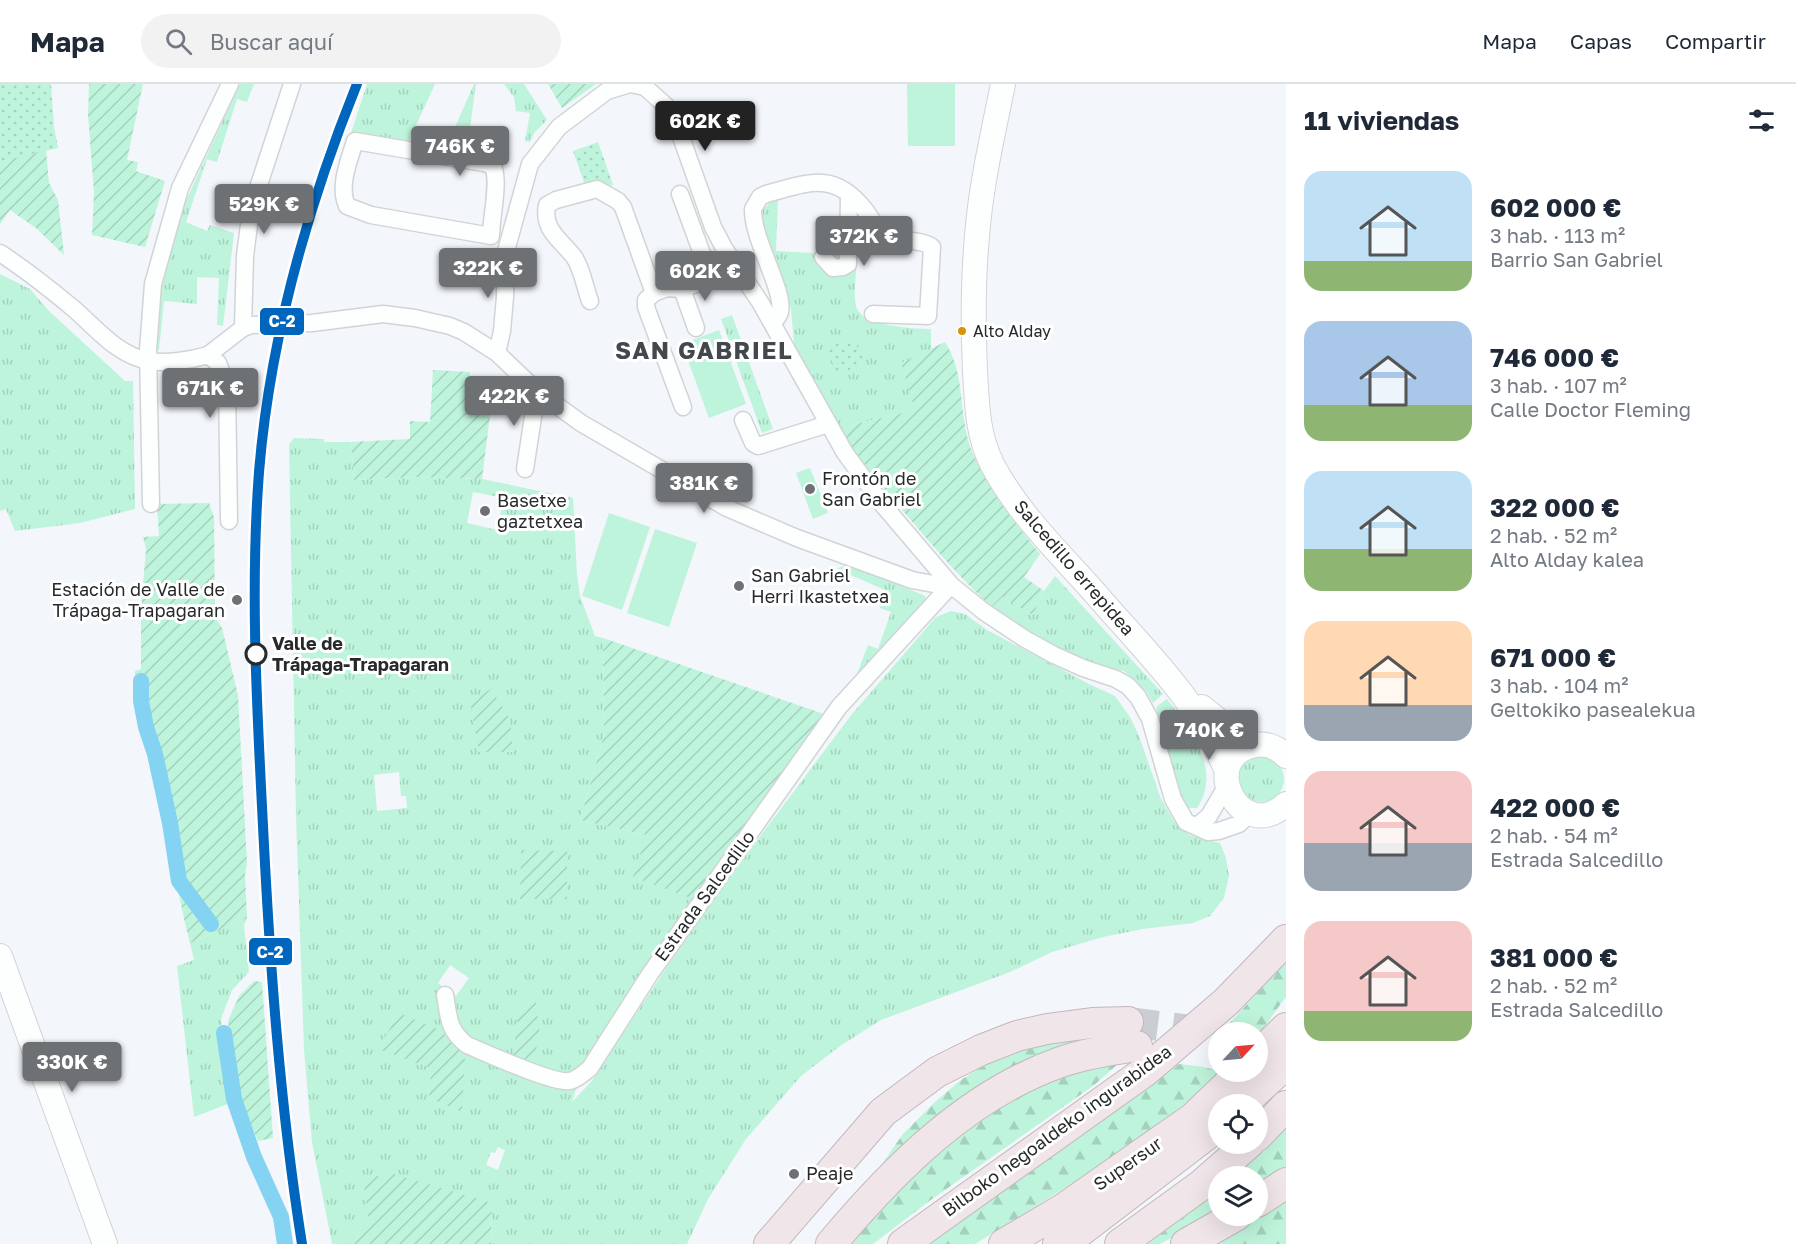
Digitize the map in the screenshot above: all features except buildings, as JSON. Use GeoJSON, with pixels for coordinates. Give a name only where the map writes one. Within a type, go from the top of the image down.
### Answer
{"type":"FeatureCollection","features":[{"type":"Feature","properties":{"kind":"highway","name":"Bilboko hegoaldeko ingurabidea"},"geometry":{"type":"LineString","coordinates":[[903,1244],[1144,1072],[1226,1002],[1286,940]]}},
{"type":"Feature","properties":{"kind":"highway"},"geometry":{"type":"LineString","coordinates":[[769,1244],[883,1112],[937,1072],[981,1050],[1017,1036],[1047,1029],[1092,1023],[1133,1034],[1101,1051],[1062,1062],[995,1093],[922,1147],[831,1244]]}},
{"type":"Feature","properties":{"kind":"highway"},"geometry":{"type":"LineString","coordinates":[[1268,1045],[1286,1028]]}},
{"type":"Feature","properties":{"kind":"highway"},"geometry":{"type":"LineString","coordinates":[[1253,1094],[1286,1064]]}},
{"type":"Feature","properties":{"kind":"highway","name":"Supersur"},"geometry":{"type":"LineString","coordinates":[[1004,1244],[1063,1209],[1193,1119],[1231,1082]]}},
{"type":"Feature","properties":{"kind":"highway"},"geometry":{"type":"LineString","coordinates":[[1268,1125],[1286,1106]]}},
{"type":"Feature","properties":{"kind":"highway","name":"Supersur"},"geometry":{"type":"LineString","coordinates":[[1058,1244],[1078,1233],[1208,1134]]}},
{"type":"Feature","properties":{"kind":"highway"},"geometry":{"type":"LineString","coordinates":[[1120,1244],[1200,1186],[1236,1154]]}},
{"type":"Feature","properties":{"kind":"highway"},"geometry":{"type":"LineString","coordinates":[[1268,1195],[1286,1183]]}},
{"type":"Feature","properties":{"kind":"highway"},"geometry":{"type":"LineString","coordinates":[[1186,1244],[1218,1226]]}},
{"type":"Feature","properties":{"kind":"street"},"geometry":{"type":"LineString","coordinates":[[151,504],[148,362],[153,284],[177,199],[203,138],[230,84]]}},
{"type":"Feature","properties":{"kind":"street"},"geometry":{"type":"LineString","coordinates":[[243,328],[245,256],[251,209],[292,84]]}},
{"type":"Feature","properties":{"kind":"street"},"geometry":{"type":"LineString","coordinates":[[497,353],[504,309],[506,251],[530,164],[541,147],[559,127],[607,91],[630,84],[645,87],[666,106],[680,134],[714,227],[772,323],[845,453],[883,505],[951,585],[983,611],[1025,639],[1074,664],[1116,679],[1128,686],[1145,708],[1173,799],[1186,822],[1208,832],[1219,831],[1272,813]]}},
{"type":"Feature","properties":{"kind":"street","name":"Salcedillo errepidea"},"geometry":{"type":"LineString","coordinates":[[1003,84],[984,177],[977,235],[974,278],[974,357],[978,423],[991,462],[1014,502],[1177,687]]}},
{"type":"Feature","properties":{"kind":"street"},"geometry":{"type":"LineString","coordinates":[[491,236],[496,174],[492,166],[355,141],[346,169],[343,196],[347,206],[371,214],[491,236],[506,251]]}},
{"type":"Feature","properties":{"kind":"street"},"geometry":{"type":"LineString","coordinates":[[772,323],[781,310],[757,236],[753,217],[756,202],[766,194],[813,183],[829,183],[841,187],[866,211],[884,237],[898,241],[928,243],[932,247],[928,316],[873,314]]}},
{"type":"Feature","properties":{"kind":"street"},"geometry":{"type":"LineString","coordinates":[[590,301],[574,258],[558,242],[549,226],[546,212],[547,205],[556,200],[587,190],[602,191],[623,207],[654,293]]}},
{"type":"Feature","properties":{"kind":"street"},"geometry":{"type":"LineString","coordinates":[[680,194],[711,278]]}},
{"type":"Feature","properties":{"kind":"street"},"geometry":{"type":"LineString","coordinates":[[823,257],[833,268],[848,264],[849,194]]}},
{"type":"Feature","properties":{"kind":"street"},"geometry":{"type":"LineString","coordinates":[[0,253],[73,309],[112,345],[148,362],[208,355],[243,328],[252,325],[312,323],[383,314],[450,326],[497,353],[537,391],[600,435],[727,508],[797,538],[912,580],[951,585]]}},
{"type":"Feature","properties":{"kind":"street"},"geometry":{"type":"LineString","coordinates":[[683,407],[646,307],[646,300],[654,293],[667,288],[682,289],[738,269]]}},
{"type":"Feature","properties":{"kind":"street"},"geometry":{"type":"LineString","coordinates":[[682,289],[696,328]]}},
{"type":"Feature","properties":{"kind":"street"},"geometry":{"type":"LineString","coordinates":[[208,355],[218,363],[227,385],[229,521]]}},
{"type":"Feature","properties":{"kind":"street"},"geometry":{"type":"LineString","coordinates":[[525,469],[537,391]]}},
{"type":"Feature","properties":{"kind":"street"},"geometry":{"type":"LineString","coordinates":[[743,420],[753,443],[758,446],[828,424]]}},
{"type":"Feature","properties":{"kind":"street","name":"Estrada Salcedillo"},"geometry":{"type":"LineString","coordinates":[[445,995],[450,1026],[456,1036],[467,1045],[548,1077],[568,1082],[590,1068],[650,974],[839,707],[951,585]]}},
{"type":"Feature","properties":{"kind":"street"},"geometry":{"type":"LineString","coordinates":[[1177,687],[1250,746]]}},
{"type":"Feature","properties":{"kind":"street"},"geometry":{"type":"LineString","coordinates":[[1177,687],[1213,739],[1234,802],[1272,813]]}},
{"type":"Feature","properties":{"kind":"street"},"geometry":{"type":"LineString","coordinates":[[1197,826],[1209,816],[1227,778],[1232,761],[1240,752],[1250,746],[1261,744],[1272,746],[1286,756]]}},
{"type":"Feature","properties":{"kind":"street"},"geometry":{"type":"LineString","coordinates":[[0,957],[105,1244]]}},
{"type":"Feature","properties":{"kind":"green space"},"geometry":{"type":"Polygon","coordinates":[[[0,84],[51,84],[58,148],[0,162],[0,84]]]}},
{"type":"Feature","properties":{"kind":"green space"},"geometry":{"type":"Polygon","coordinates":[[[89,84],[143,84],[127,160],[138,162],[136,171],[165,181],[145,247],[92,235],[94,193],[88,115],[89,84]]]}},
{"type":"Feature","properties":{"kind":"green space"},"geometry":{"type":"Polygon","coordinates":[[[240,84],[254,84],[247,102],[237,99],[217,162],[207,159],[186,222],[207,231],[210,225],[234,233],[223,326],[217,325],[219,278],[197,277],[197,304],[164,301],[159,350],[154,350],[158,284],[175,224],[240,84]]]}},
{"type":"Feature","properties":{"kind":"green space"},"geometry":{"type":"Polygon","coordinates":[[[367,84],[435,84],[407,145],[350,136],[367,84]]]}},
{"type":"Feature","properties":{"kind":"green space"},"geometry":{"type":"Polygon","coordinates":[[[474,84],[476,84],[466,156],[444,152],[474,84]]]}},
{"type":"Feature","properties":{"kind":"green space"},"geometry":{"type":"Polygon","coordinates":[[[504,84],[524,84],[547,120],[534,133],[530,142],[525,141],[530,113],[516,111],[514,97],[504,84]]]}},
{"type":"Feature","properties":{"kind":"green space"},"geometry":{"type":"Polygon","coordinates":[[[548,84],[596,84],[562,108],[548,84]]]}},
{"type":"Feature","properties":{"kind":"green space"},"geometry":{"type":"Polygon","coordinates":[[[907,84],[955,84],[955,146],[908,146],[907,84]]]}},
{"type":"Feature","properties":{"kind":"green space"},"geometry":{"type":"Polygon","coordinates":[[[598,142],[613,185],[586,188],[573,151],[598,142]]]}},
{"type":"Feature","properties":{"kind":"green space"},"geometry":{"type":"Polygon","coordinates":[[[46,150],[49,183],[58,200],[64,255],[36,228],[10,210],[0,224],[0,162],[46,150]]]}},
{"type":"Feature","properties":{"kind":"green space"},"geometry":{"type":"Polygon","coordinates":[[[778,200],[776,251],[852,255],[855,212],[863,220],[867,253],[858,253],[855,289],[857,309],[862,315],[879,323],[931,329],[931,349],[901,363],[916,410],[839,428],[795,354],[791,309],[762,230],[763,210],[771,201],[778,200]]]}},
{"type":"Feature","properties":{"kind":"green space"},"geometry":{"type":"Polygon","coordinates":[[[0,274],[30,289],[49,311],[125,381],[133,381],[135,509],[80,523],[15,531],[6,509],[0,511],[0,274]]]}},
{"type":"Feature","properties":{"kind":"green space"},"geometry":{"type":"Polygon","coordinates":[[[732,315],[773,429],[762,433],[721,319],[732,315]]]}},
{"type":"Feature","properties":{"kind":"green space"},"geometry":{"type":"Polygon","coordinates":[[[719,330],[746,404],[709,418],[682,344],[719,330]]]}},
{"type":"Feature","properties":{"kind":"green space"},"geometry":{"type":"Polygon","coordinates":[[[852,337],[865,362],[838,375],[826,349],[852,337]]]}},
{"type":"Feature","properties":{"kind":"green space"},"geometry":{"type":"Polygon","coordinates":[[[945,342],[956,368],[964,422],[977,463],[1011,517],[1040,554],[1024,577],[1044,591],[1033,615],[1002,597],[992,607],[981,597],[891,497],[839,428],[915,410],[901,363],[945,342]]]}},
{"type":"Feature","properties":{"kind":"green space"},"geometry":{"type":"Polygon","coordinates":[[[433,370],[470,372],[469,379],[494,383],[482,479],[416,477],[354,480],[351,442],[410,439],[410,421],[430,422],[433,370]]]}},
{"type":"Feature","properties":{"kind":"green space"},"geometry":{"type":"Polygon","coordinates":[[[294,438],[324,439],[324,442],[351,442],[354,480],[416,477],[482,479],[573,498],[580,596],[595,636],[603,638],[604,735],[580,820],[646,835],[696,900],[580,1076],[572,1102],[591,1082],[704,911],[852,714],[936,617],[951,611],[965,614],[987,630],[1115,696],[1130,717],[1139,736],[1161,799],[1174,821],[1189,835],[1220,843],[1226,858],[1229,876],[1224,898],[1210,916],[1193,923],[1103,937],[1052,952],[1010,972],[881,1020],[840,1046],[801,1076],[746,1139],[708,1199],[687,1244],[491,1244],[492,1203],[370,1229],[361,1227],[354,1244],[332,1244],[312,1142],[304,1050],[296,815],[289,444],[294,438]],[[473,492],[467,523],[497,530],[504,498],[473,492]],[[399,772],[374,775],[377,811],[407,808],[406,796],[401,796],[399,772]],[[450,965],[438,983],[456,996],[469,978],[450,965]],[[431,1068],[429,1098],[462,1111],[431,1068]],[[498,1147],[495,1153],[491,1152],[486,1165],[498,1170],[505,1150],[498,1147]]]}},
{"type":"Feature","properties":{"kind":"green space","name":"Frontón de San Gabriel"},"geometry":{"type":"Polygon","coordinates":[[[810,468],[828,513],[813,519],[796,473],[810,468]]]}},
{"type":"Feature","properties":{"kind":"green space"},"geometry":{"type":"Polygon","coordinates":[[[209,503],[214,517],[215,617],[222,628],[238,695],[247,863],[245,875],[247,918],[190,943],[166,815],[140,723],[135,671],[141,669],[141,609],[146,549],[143,537],[159,536],[157,504],[209,503]]]}},
{"type":"Feature","properties":{"kind":"green space"},"geometry":{"type":"Polygon","coordinates":[[[609,513],[650,527],[622,610],[582,596],[609,513]]]}},
{"type":"Feature","properties":{"kind":"green space"},"geometry":{"type":"Polygon","coordinates":[[[655,529],[697,543],[669,627],[627,613],[655,529]]]}},
{"type":"Feature","properties":{"kind":"green space"},"geometry":{"type":"Polygon","coordinates":[[[849,563],[925,596],[926,602],[855,679],[868,645],[878,649],[891,612],[880,608],[885,590],[837,569],[849,563]]]}},
{"type":"Feature","properties":{"kind":"green space"},"geometry":{"type":"Polygon","coordinates":[[[1055,576],[1163,694],[1153,703],[1146,691],[1124,671],[1093,664],[1033,637],[992,607],[1001,596],[1033,615],[1044,591],[1055,576]]]}},
{"type":"Feature","properties":{"kind":"green space"},"geometry":{"type":"Polygon","coordinates":[[[603,638],[824,714],[696,900],[633,877],[646,835],[580,820],[604,735],[603,638]]]}},
{"type":"Feature","properties":{"kind":"green space"},"geometry":{"type":"Polygon","coordinates":[[[491,689],[510,719],[513,752],[479,752],[470,701],[491,689]]]}},
{"type":"Feature","properties":{"kind":"green space"},"geometry":{"type":"Polygon","coordinates":[[[1167,699],[1193,736],[1205,764],[1204,794],[1197,808],[1188,808],[1182,798],[1156,707],[1167,699]]]}},
{"type":"Feature","properties":{"kind":"green space"},"geometry":{"type":"Polygon","coordinates":[[[1261,756],[1270,757],[1277,763],[1283,770],[1283,788],[1277,795],[1270,801],[1261,802],[1252,801],[1245,795],[1239,788],[1238,779],[1239,770],[1245,763],[1252,757],[1261,756]]]}},
{"type":"Feature","properties":{"kind":"green space"},"geometry":{"type":"Polygon","coordinates":[[[521,850],[567,851],[567,899],[520,899],[521,850]]]}},
{"type":"Feature","properties":{"kind":"green space"},"geometry":{"type":"Polygon","coordinates":[[[247,918],[244,925],[249,972],[232,990],[221,1019],[228,1084],[233,1102],[194,1117],[177,966],[194,960],[190,943],[247,918]]]}},
{"type":"Feature","properties":{"kind":"green space"},"geometry":{"type":"Polygon","coordinates":[[[1286,961],[1286,997],[1267,1022],[1231,1022],[1286,961]]]}},
{"type":"Feature","properties":{"kind":"green space"},"geometry":{"type":"Polygon","coordinates":[[[254,981],[262,982],[273,1138],[258,1141],[235,1081],[228,1021],[239,996],[254,981]]]}},
{"type":"Feature","properties":{"kind":"green space"},"geometry":{"type":"Polygon","coordinates":[[[535,997],[540,1035],[532,1063],[513,1056],[519,1007],[535,997]]]}},
{"type":"Feature","properties":{"kind":"green space"},"geometry":{"type":"Polygon","coordinates":[[[399,1013],[440,1030],[465,1055],[462,1112],[429,1098],[431,1068],[378,1049],[399,1013]]]}},
{"type":"Feature","properties":{"kind":"green space"},"geometry":{"type":"Polygon","coordinates":[[[1098,1035],[1028,1059],[999,1073],[945,1110],[879,1169],[902,1135],[935,1102],[961,1080],[995,1058],[1037,1039],[1098,1035]]]}},
{"type":"Feature","properties":{"kind":"green space"},"geometry":{"type":"Polygon","coordinates":[[[1125,1058],[1093,1086],[932,1199],[873,1244],[842,1244],[967,1120],[1053,1077],[1125,1058]]]}},
{"type":"Feature","properties":{"kind":"green space"},"geometry":{"type":"Polygon","coordinates":[[[1179,1064],[1208,1068],[1208,1082],[1211,1082],[1155,1128],[1103,1164],[975,1244],[924,1244],[1179,1064]]]}},
{"type":"Feature","properties":{"kind":"green space"},"geometry":{"type":"Polygon","coordinates":[[[1286,1129],[1286,1170],[1268,1182],[1268,1166],[1245,1166],[1258,1154],[1268,1154],[1268,1145],[1286,1129]]]}},
{"type":"Feature","properties":{"kind":"green space"},"geometry":{"type":"Polygon","coordinates":[[[394,1174],[492,1203],[491,1244],[354,1244],[361,1227],[370,1228],[363,1178],[394,1174]]]}},
{"type":"Feature","properties":{"kind":"green space"},"geometry":{"type":"Polygon","coordinates":[[[1208,1196],[1208,1218],[1160,1244],[1144,1244],[1208,1196]]]}},
{"type":"Feature","properties":{"kind":"green space"},"geometry":{"type":"Polygon","coordinates":[[[1286,1197],[1286,1244],[1206,1244],[1240,1226],[1268,1226],[1268,1209],[1286,1197]]]}},
{"type":"Feature","properties":{"kind":"waterway"},"geometry":{"type":"LineString","coordinates":[[141,681],[141,701],[170,823],[179,881],[211,924]]}},
{"type":"Feature","properties":{"kind":"waterway"},"geometry":{"type":"LineString","coordinates":[[224,1033],[234,1099],[254,1157],[281,1217],[285,1244]]}},
{"type":"Feature","properties":{"kind":"tunnel"},"geometry":{"type":"LineString","coordinates":[[1128,1022],[1199,1031],[1208,1034]]}},
{"type":"Feature","properties":{"kind":"transit line","name":"C-2"},"geometry":{"type":"LineString","coordinates":[[302,1244],[282,1088],[269,931],[255,649],[256,516],[264,422],[293,274],[322,178],[357,84]]}},
{"type":"Feature","properties":{"kind":"place","name":"Alto Alday"},"geometry":{"type":"Point","coordinates":[962,331]}},
{"type":"Feature","properties":{"kind":"place","name":"Frontón de San Gabriel"},"geometry":{"type":"Point","coordinates":[810,489]}},
{"type":"Feature","properties":{"kind":"place","name":"Basetxe gaztetxea"},"geometry":{"type":"Point","coordinates":[485,511]}},
{"type":"Feature","properties":{"kind":"place","name":"San Gabriel Herri Ikastetxea"},"geometry":{"type":"Point","coordinates":[739,586]}},
{"type":"Feature","properties":{"kind":"place","name":"Estación de Valle de Trápaga-Trapagaran"},"geometry":{"type":"Point","coordinates":[237,600]}},
{"type":"Feature","properties":{"kind":"place","name":"Valle de Trápaga-Trapagaran"},"geometry":{"type":"Point","coordinates":[256,654]}},
{"type":"Feature","properties":{"kind":"place","name":"Peaje"},"geometry":{"type":"Point","coordinates":[794,1174]}},
{"type":"Feature","properties":{"kind":"district","name":"SAN GABRIEL"},"geometry":{"type":"Point","coordinates":[704,351]}}]}
